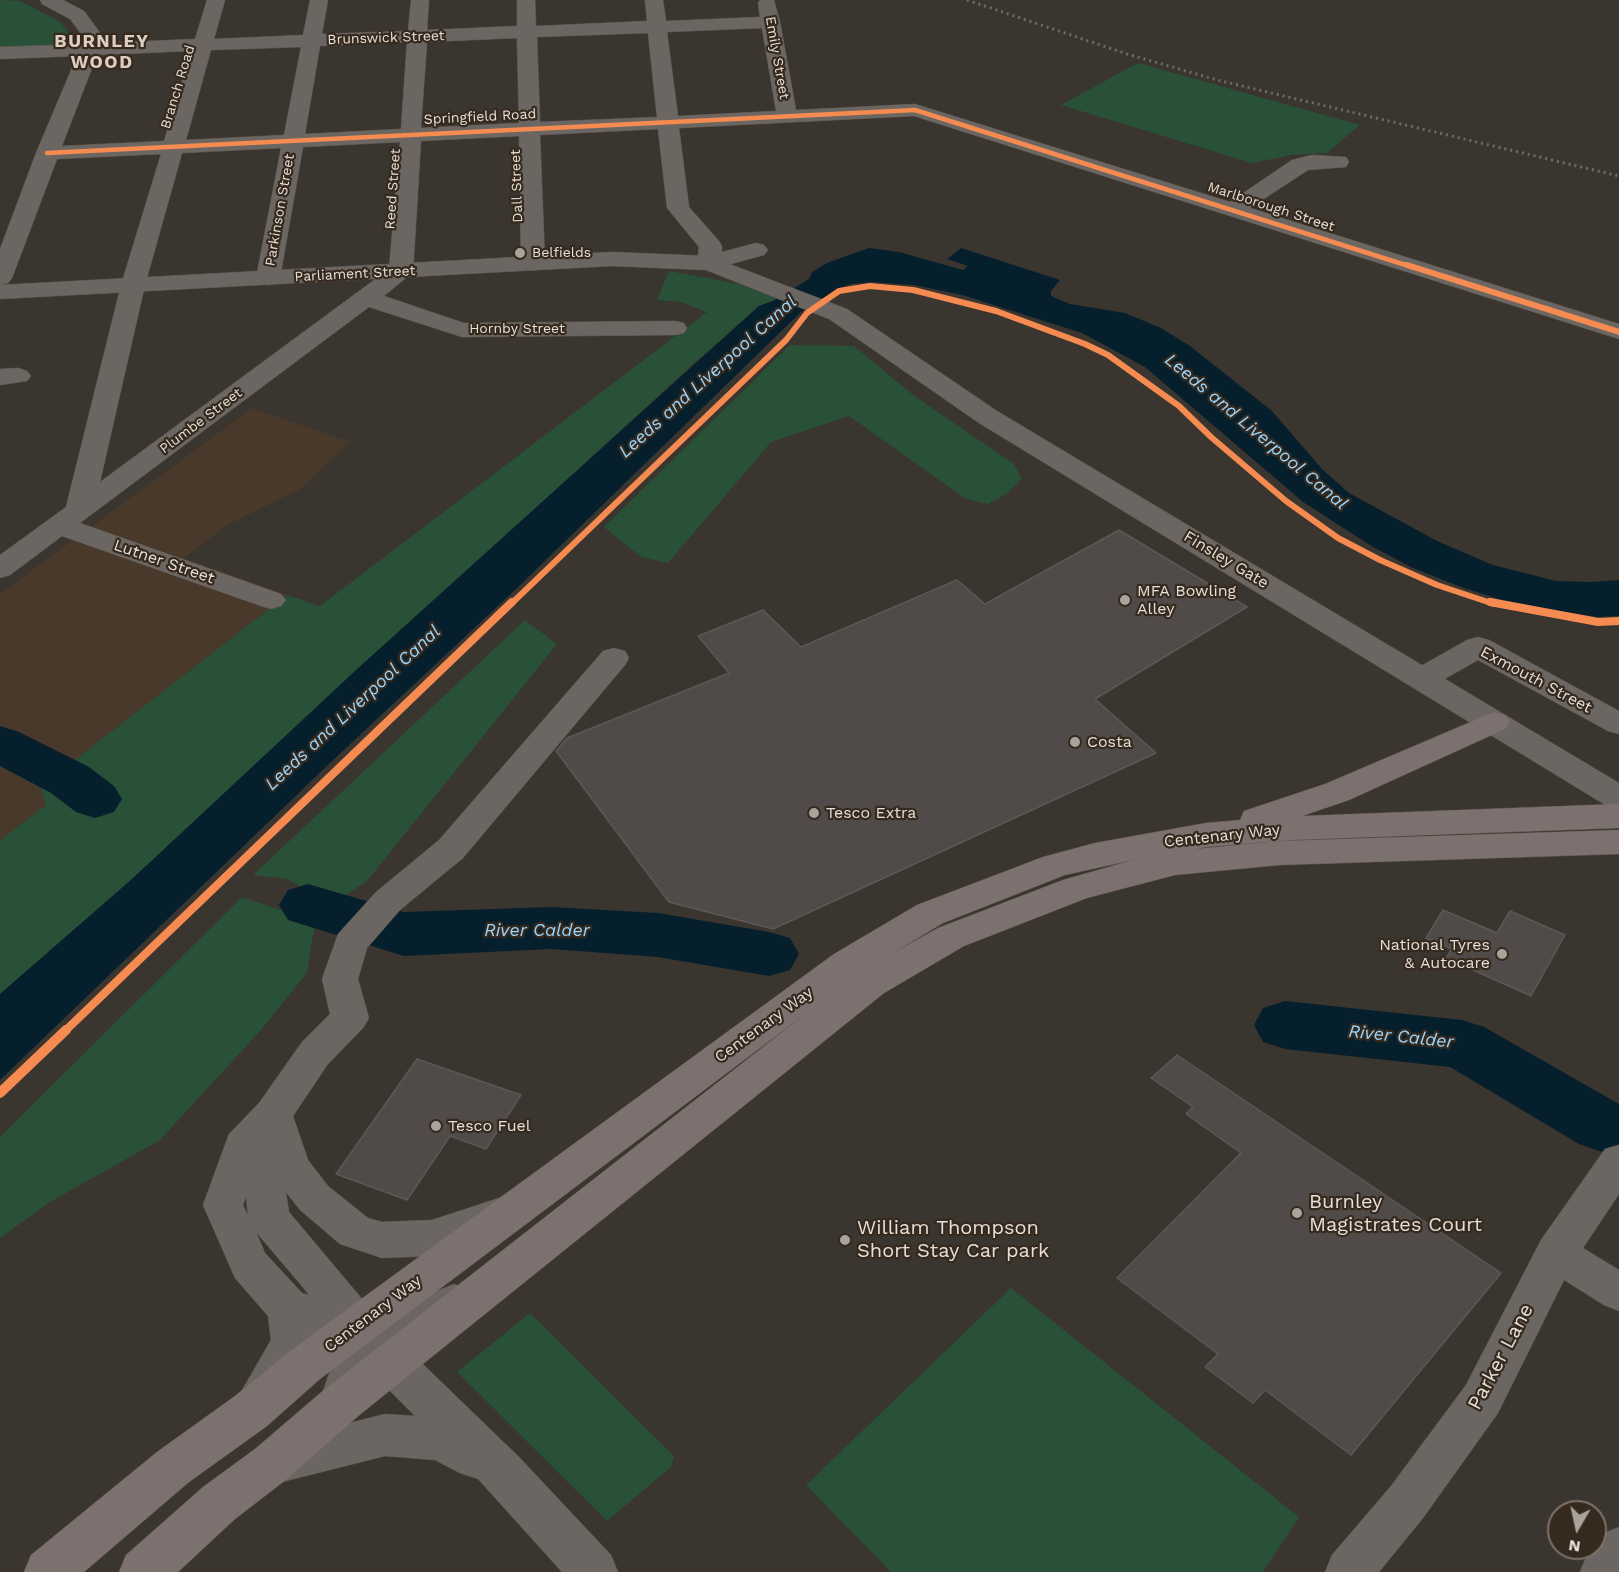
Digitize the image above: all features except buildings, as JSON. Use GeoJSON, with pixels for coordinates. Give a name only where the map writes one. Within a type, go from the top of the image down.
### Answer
{"type":"FeatureCollection","features":[{"type":"Feature","properties":{"kind":"main road"},"geometry":{"type":"LineString","coordinates":[[1206,835],[1337,792],[1494,722]]}},
{"type":"Feature","properties":{"kind":"main road","name":"Centenary Way"},"geometry":{"type":"LineString","coordinates":[[143,1572],[219,1503],[271,1464],[341,1403],[871,983],[951,937],[1075,889],[1106,866],[1206,835],[1292,828],[1619,816]]}},
{"type":"Feature","properties":{"kind":"main road","name":"Centenary Way"},"geometry":{"type":"LineString","coordinates":[[48,1572],[173,1467],[251,1411],[305,1365],[511,1211],[848,964],[930,914],[1055,866],[1175,863],[1280,853],[1619,842]]}},
{"type":"Feature","properties":{"kind":"street"},"geometry":{"type":"LineString","coordinates":[[0,278],[47,153],[94,38],[77,15],[49,0]]}},
{"type":"Feature","properties":{"kind":"street","name":"Branch Road"},"geometry":{"type":"LineString","coordinates":[[68,519],[216,0]]}},
{"type":"Feature","properties":{"kind":"street","name":"Parkinson Street"},"geometry":{"type":"LineString","coordinates":[[268,278],[319,0]]}},
{"type":"Feature","properties":{"kind":"street","name":"Reed Street"},"geometry":{"type":"LineString","coordinates":[[401,272],[420,0]]}},
{"type":"Feature","properties":{"kind":"street","name":"Dall Street"},"geometry":{"type":"LineString","coordinates":[[526,0],[533,263]]}},
{"type":"Feature","properties":{"kind":"street"},"geometry":{"type":"LineString","coordinates":[[654,0],[669,121],[666,122],[678,208],[711,246],[709,263],[756,250]]}},
{"type":"Feature","properties":{"kind":"street","name":"Emily Street"},"geometry":{"type":"LineString","coordinates":[[766,0],[787,116]]}},
{"type":"Feature","properties":{"kind":"street","name":"Brunswick Street"},"geometry":{"type":"LineString","coordinates":[[0,53],[771,22]]}},
{"type":"Feature","properties":{"kind":"street","name":"Springfield Road"},"geometry":{"type":"LineString","coordinates":[[47,153],[915,110]]}},
{"type":"Feature","properties":{"kind":"street","name":"Marlborough Street"},"geometry":{"type":"LineString","coordinates":[[915,110],[1619,332]]}},
{"type":"Feature","properties":{"kind":"street"},"geometry":{"type":"LineString","coordinates":[[1233,210],[1300,165],[1312,161],[1338,162]]}},
{"type":"Feature","properties":{"kind":"street","name":"Parliament Street"},"geometry":{"type":"LineString","coordinates":[[0,292],[612,259],[709,263]]}},
{"type":"Feature","properties":{"kind":"street","name":"Finsley Gate"},"geometry":{"type":"LineString","coordinates":[[709,263],[838,314],[988,417],[1619,798]]}},
{"type":"Feature","properties":{"kind":"street","name":"Plumbe Street"},"geometry":{"type":"LineString","coordinates":[[0,569],[401,272]]}},
{"type":"Feature","properties":{"kind":"street","name":"Hornby Street"},"geometry":{"type":"LineString","coordinates":[[365,298],[462,330],[675,328]]}},
{"type":"Feature","properties":{"kind":"street","name":"Lutner Street"},"geometry":{"type":"LineString","coordinates":[[68,519],[271,600]]}},
{"type":"Feature","properties":{"kind":"street","name":"Exmouth Street"},"geometry":{"type":"LineString","coordinates":[[1423,678],[1478,647],[1619,724]]}},
{"type":"Feature","properties":{"kind":"street"},"geometry":{"type":"LineString","coordinates":[[480,1292],[408,1323],[358,1326],[289,1309],[250,1265],[223,1205],[243,1146],[273,1114],[315,1053],[350,1018],[340,979],[351,944],[388,901],[451,849],[614,658]]}},
{"type":"Feature","properties":{"kind":"street"},"geometry":{"type":"LineString","coordinates":[[273,1114],[291,1168],[314,1198],[355,1232],[382,1240],[432,1238],[511,1211]]}},
{"type":"Feature","properties":{"kind":"street"},"geometry":{"type":"LineString","coordinates":[[273,1114],[263,1168],[268,1218],[391,1363],[504,1473],[594,1572]]}},
{"type":"Feature","properties":{"kind":"street","name":"Parker Lane"},"geometry":{"type":"LineString","coordinates":[[1349,1572],[1407,1503],[1482,1399],[1556,1252],[1619,1161]]}},
{"type":"Feature","properties":{"kind":"street"},"geometry":{"type":"LineString","coordinates":[[1556,1252],[1619,1292]]}},
{"type":"Feature","properties":{"kind":"street"},"geometry":{"type":"LineString","coordinates":[[251,1411],[293,1343],[289,1309]]}},
{"type":"Feature","properties":{"kind":"street"},"geometry":{"type":"LineString","coordinates":[[341,1403],[356,1359],[358,1326]]}},
{"type":"Feature","properties":{"kind":"street"},"geometry":{"type":"LineString","coordinates":[[271,1464],[385,1435],[441,1439],[504,1473]]}},
{"type":"Feature","properties":{"kind":"street"},"geometry":{"type":"LineString","coordinates":[[1604,1572],[1619,1550]]}},
{"type":"Feature","properties":{"kind":"shaded area"},"geometry":{"type":"Polygon","coordinates":[[[252,408],[350,442],[300,489],[227,525],[184,558],[287,595],[40,787],[46,805],[0,840],[0,594],[252,408]]]}},
{"type":"Feature","properties":{"kind":"green space"},"geometry":{"type":"Polygon","coordinates":[[[0,0],[21,1],[60,22],[80,46],[0,49],[0,0]]]}},
{"type":"Feature","properties":{"kind":"green space"},"geometry":{"type":"Polygon","coordinates":[[[1138,63],[1360,125],[1327,153],[1292,155],[1252,163],[1061,105],[1138,63]]]}},
{"type":"Feature","properties":{"kind":"green space"},"geometry":{"type":"Polygon","coordinates":[[[669,271],[739,284],[777,299],[759,306],[693,364],[132,879],[0,994],[0,840],[46,805],[40,787],[287,595],[320,606],[707,312],[681,302],[657,300],[669,271]]]}},
{"type":"Feature","properties":{"kind":"green space"},"geometry":{"type":"Polygon","coordinates":[[[790,345],[854,346],[913,395],[1014,464],[1022,479],[1006,494],[988,504],[966,499],[849,416],[771,442],[668,563],[641,557],[604,527],[790,345]]]}},
{"type":"Feature","properties":{"kind":"green space"},"geometry":{"type":"Polygon","coordinates":[[[525,620],[557,644],[367,881],[332,904],[287,879],[253,875],[525,620]]]}},
{"type":"Feature","properties":{"kind":"green space"},"geometry":{"type":"Polygon","coordinates":[[[242,897],[315,922],[307,973],[260,1031],[160,1140],[50,1202],[0,1238],[0,1137],[242,897]]]}},
{"type":"Feature","properties":{"kind":"green space"},"geometry":{"type":"Polygon","coordinates":[[[1011,1288],[1299,1517],[1263,1572],[891,1572],[806,1485],[1011,1288]]]}},
{"type":"Feature","properties":{"kind":"green space"},"geometry":{"type":"Polygon","coordinates":[[[530,1313],[674,1456],[671,1467],[607,1521],[457,1372],[530,1313]]]}},
{"type":"Feature","properties":{"kind":"water","name":"Leeds and Liverpool Canal"},"geometry":{"type":"Polygon","coordinates":[[[869,248],[899,252],[963,270],[968,266],[947,259],[961,248],[1060,280],[1051,291],[1051,296],[1070,304],[1125,313],[1161,328],[1190,346],[1272,411],[1322,469],[1349,493],[1437,541],[1493,565],[1556,581],[1619,580],[1619,616],[1597,617],[1515,604],[1461,587],[1413,568],[1373,547],[1303,502],[1145,367],[1082,333],[962,295],[914,285],[871,282],[851,284],[837,289],[801,312],[515,590],[331,762],[0,1080],[0,994],[132,879],[356,670],[759,306],[773,301],[809,279],[812,272],[827,263],[869,248]]]}},
{"type":"Feature","properties":{"kind":"waterway","name":"River Calder"},"geometry":{"type":"LineString","coordinates":[[0,744],[70,780],[95,799]]}},
{"type":"Feature","properties":{"kind":"waterway","name":"River Calder"},"geometry":{"type":"LineString","coordinates":[[308,905],[404,934],[551,928],[658,935],[769,954]]}},
{"type":"Feature","properties":{"kind":"waterway","name":"River Calder"},"geometry":{"type":"LineString","coordinates":[[1285,1025],[1462,1044],[1602,1126]]}},
{"type":"Feature","properties":{"kind":"railway"},"geometry":{"type":"LineString","coordinates":[[967,0],[1127,54],[1217,80],[1619,176]]}},
{"type":"Feature","properties":{"kind":"cycle path"},"geometry":{"type":"LineString","coordinates":[[47,153],[915,110],[1619,332]]}},
{"type":"Feature","properties":{"kind":"cycle path"},"geometry":{"type":"LineString","coordinates":[[0,1093],[786,340],[807,313],[839,291],[870,286],[913,290],[996,311],[1085,344],[1108,355],[1134,372],[1179,406],[1211,437],[1286,501],[1338,538],[1380,560],[1437,585],[1495,604],[1598,622],[1619,621]]}},
{"type":"Feature","properties":{"kind":"place","name":"Belfields"},"geometry":{"type":"Point","coordinates":[520,253]}},
{"type":"Feature","properties":{"kind":"place","name":"MFA Bowling Alley"},"geometry":{"type":"Point","coordinates":[1125,600]}},
{"type":"Feature","properties":{"kind":"place","name":"Costa"},"geometry":{"type":"Point","coordinates":[1075,742]}},
{"type":"Feature","properties":{"kind":"place","name":"Tesco Extra"},"geometry":{"type":"Point","coordinates":[814,813]}},
{"type":"Feature","properties":{"kind":"place","name":"National Tyres & Autocare"},"geometry":{"type":"Point","coordinates":[1502,954]}},
{"type":"Feature","properties":{"kind":"place","name":"Tesco Fuel"},"geometry":{"type":"Point","coordinates":[436,1126]}},
{"type":"Feature","properties":{"kind":"place","name":"Burnley Magistrates Court"},"geometry":{"type":"Point","coordinates":[1297,1213]}},
{"type":"Feature","properties":{"kind":"place","name":"William Thompson Short Stay Car park"},"geometry":{"type":"Point","coordinates":[845,1240]}},
{"type":"Feature","properties":{"kind":"district","name":"BURNLEY WOOD"},"geometry":{"type":"Point","coordinates":[102,52]}}]}
